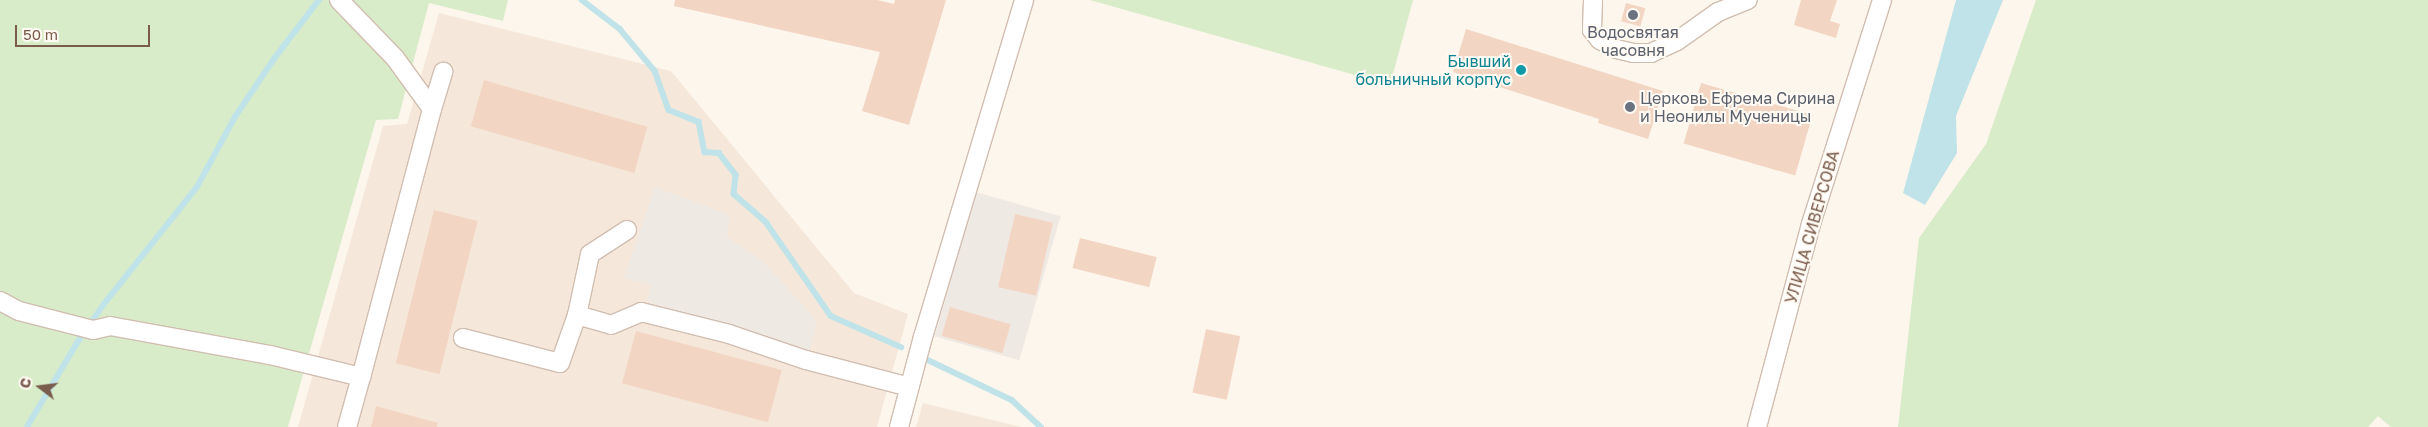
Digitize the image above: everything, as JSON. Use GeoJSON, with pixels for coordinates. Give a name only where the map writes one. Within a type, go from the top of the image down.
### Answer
{"type":"FeatureCollection","features":[{"type":"Feature","properties":{"kind":"street"},"geometry":{"type":"LineString","coordinates":[[339,0],[395,58],[432,108]]}},
{"type":"Feature","properties":{"kind":"street"},"geometry":{"type":"LineString","coordinates":[[899,427],[923,337],[1024,0]]}},
{"type":"Feature","properties":{"kind":"street"},"geometry":{"type":"LineString","coordinates":[[1593,0],[1592,30],[1600,40],[1616,49],[1633,53],[1651,53],[1677,41],[1712,15],[1748,0]]}},
{"type":"Feature","properties":{"kind":"street","name":"УЛИЦА СИВЕРСОВА"},"geometry":{"type":"LineString","coordinates":[[1757,427],[1811,224],[1882,0]]}},
{"type":"Feature","properties":{"kind":"street"},"geometry":{"type":"LineString","coordinates":[[347,427],[443,72]]}},
{"type":"Feature","properties":{"kind":"street"},"geometry":{"type":"LineString","coordinates":[[463,338],[560,364],[577,315],[590,254],[627,230]]}},
{"type":"Feature","properties":{"kind":"street"},"geometry":{"type":"LineString","coordinates":[[0,301],[20,311],[86,328],[110,326],[270,355],[361,377]]}},
{"type":"Feature","properties":{"kind":"street"},"geometry":{"type":"LineString","coordinates":[[577,315],[611,325],[641,312],[729,334],[806,360],[910,386]]}},
{"type":"Feature","properties":{"kind":"shaded area"},"geometry":{"type":"Polygon","coordinates":[[[439,13],[671,71],[854,293],[908,314],[877,427],[298,427],[383,126],[407,124],[439,13]]]}},
{"type":"Feature","properties":{"kind":"shaded area"},"geometry":{"type":"Polygon","coordinates":[[[655,187],[730,215],[727,237],[763,261],[817,321],[810,351],[647,302],[651,285],[624,278],[655,187]]]}},
{"type":"Feature","properties":{"kind":"shaded area"},"geometry":{"type":"Polygon","coordinates":[[[976,192],[1061,216],[1019,360],[935,336],[976,192]]]}},
{"type":"Feature","properties":{"kind":"shaded area"},"geometry":{"type":"Polygon","coordinates":[[[923,403],[1021,427],[916,427],[923,403]]]}},
{"type":"Feature","properties":{"kind":"green space"},"geometry":{"type":"Polygon","coordinates":[[[0,0],[508,0],[503,21],[429,3],[398,119],[376,120],[288,427],[0,427],[0,0]]]}},
{"type":"Feature","properties":{"kind":"green space"},"geometry":{"type":"Polygon","coordinates":[[[1090,0],[1413,0],[1390,85],[1090,0]]]}},
{"type":"Feature","properties":{"kind":"green space"},"geometry":{"type":"Polygon","coordinates":[[[2036,0],[2428,0],[2428,427],[2391,427],[2378,416],[2368,427],[1898,427],[1919,238],[1986,144],[2036,0]]]}},
{"type":"Feature","properties":{"kind":"water"},"geometry":{"type":"Polygon","coordinates":[[[1956,0],[2003,0],[1956,116],[1957,153],[1925,205],[1903,193],[1956,0]]]}},
{"type":"Feature","properties":{"kind":"building"},"geometry":{"type":"Polygon","coordinates":[[[675,0],[877,0],[894,4],[895,0],[946,0],[909,125],[862,111],[880,52],[674,6],[675,0]]]}},
{"type":"Feature","properties":{"kind":"building"},"geometry":{"type":"Polygon","coordinates":[[[1801,0],[1837,0],[1830,21],[1840,24],[1836,38],[1794,25],[1801,0]]]}},
{"type":"Feature","properties":{"kind":"building","name":"Водосвятая часовня"},"geometry":{"type":"Polygon","coordinates":[[[1626,3],[1645,8],[1640,27],[1621,21],[1626,3]]]}},
{"type":"Feature","properties":{"kind":"building","name":"Бывший больничный корпус"},"geometry":{"type":"Polygon","coordinates":[[[1466,29],[1663,91],[1648,139],[1598,123],[1599,119],[1453,72],[1466,29]]]}},
{"type":"Feature","properties":{"kind":"building"},"geometry":{"type":"Polygon","coordinates":[[[484,80],[647,127],[634,173],[471,126],[484,80]]]}},
{"type":"Feature","properties":{"kind":"building"},"geometry":{"type":"Polygon","coordinates":[[[1701,83],[1813,115],[1795,176],[1684,144],[1701,83]]]}},
{"type":"Feature","properties":{"kind":"building"},"geometry":{"type":"Polygon","coordinates":[[[434,210],[478,221],[439,374],[396,363],[434,210]]]}},
{"type":"Feature","properties":{"kind":"building"},"geometry":{"type":"Polygon","coordinates":[[[1015,214],[1053,223],[1036,296],[998,287],[1015,214]]]}},
{"type":"Feature","properties":{"kind":"building"},"geometry":{"type":"Polygon","coordinates":[[[1080,238],[1157,257],[1149,287],[1073,268],[1080,238]]]}},
{"type":"Feature","properties":{"kind":"building"},"geometry":{"type":"Polygon","coordinates":[[[950,307],[1011,324],[1002,353],[942,336],[950,307]]]}},
{"type":"Feature","properties":{"kind":"building"},"geometry":{"type":"Polygon","coordinates":[[[1206,329],[1240,336],[1227,400],[1192,393],[1206,329]]]}},
{"type":"Feature","properties":{"kind":"building"},"geometry":{"type":"Polygon","coordinates":[[[636,331],[782,370],[768,422],[622,383],[636,331]]]}},
{"type":"Feature","properties":{"kind":"building"},"geometry":{"type":"Polygon","coordinates":[[[376,406],[438,423],[437,427],[371,427],[376,406]]]}},
{"type":"Feature","properties":{"kind":"waterway"},"geometry":{"type":"LineString","coordinates":[[27,427],[77,343],[104,304],[197,187],[235,117],[274,59],[319,0]]}},
{"type":"Feature","properties":{"kind":"waterway"},"geometry":{"type":"LineString","coordinates":[[582,0],[620,29],[655,71],[669,110],[699,122],[705,152],[719,153],[736,175],[734,194],[766,222],[831,316],[901,347]]}},
{"type":"Feature","properties":{"kind":"waterway"},"geometry":{"type":"LineString","coordinates":[[928,360],[1012,400],[1041,427]]}},
{"type":"Feature","properties":{"kind":"place","name":"Водосвятая часовня"},"geometry":{"type":"Point","coordinates":[1633,15]}},
{"type":"Feature","properties":{"kind":"place","name":"Бывший больничный корпус"},"geometry":{"type":"Point","coordinates":[1521,70]}},
{"type":"Feature","properties":{"kind":"place","name":"Церковь Ефрема Сирина и Неонилы Мученицы"},"geometry":{"type":"Point","coordinates":[1630,107]}}]}
